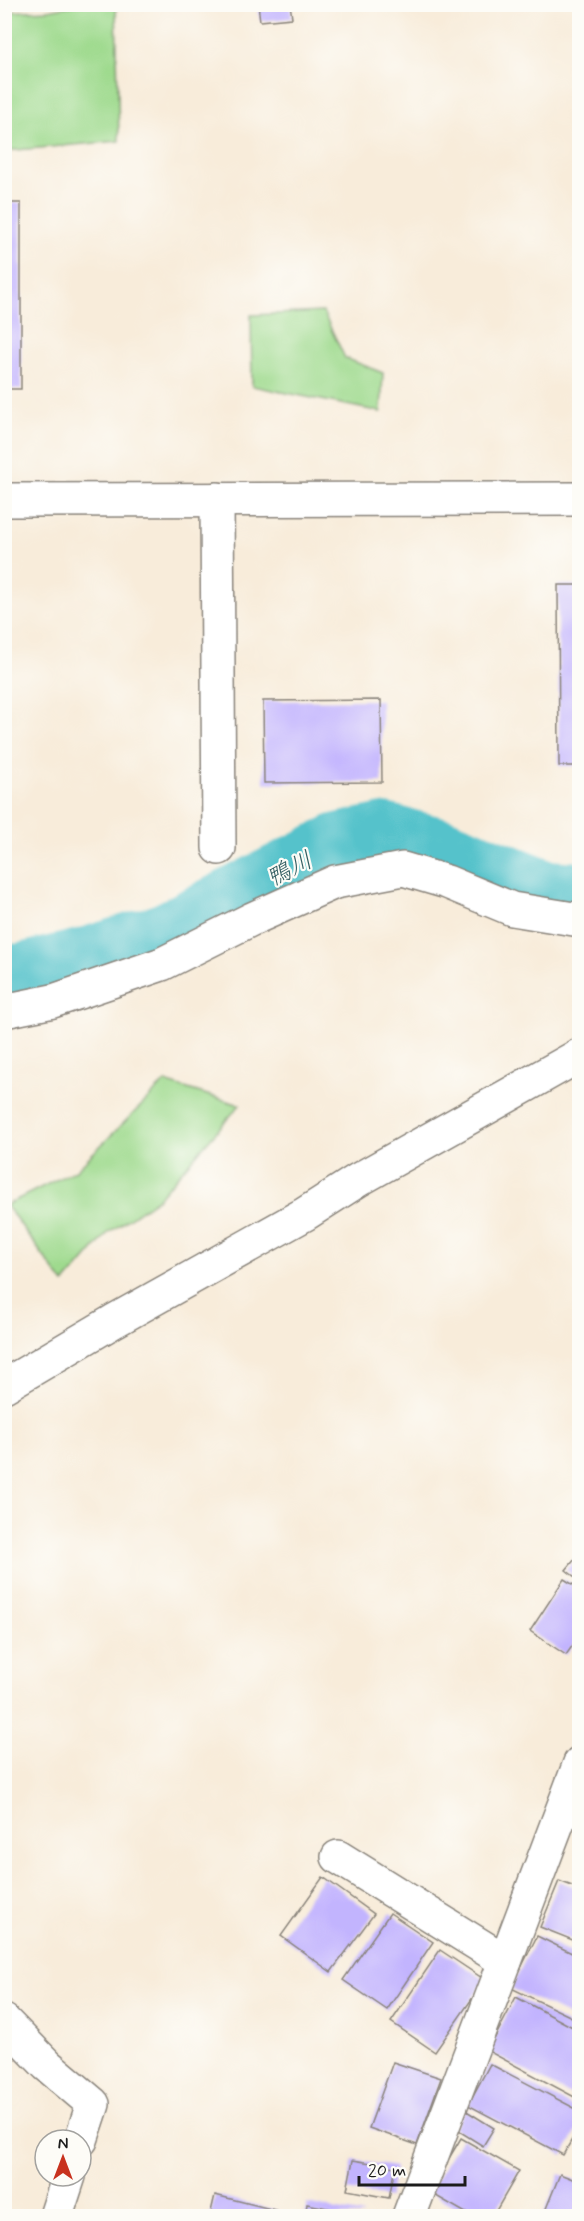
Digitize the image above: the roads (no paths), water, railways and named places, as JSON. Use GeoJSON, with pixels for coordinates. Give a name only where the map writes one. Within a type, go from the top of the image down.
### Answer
{"type":"FeatureCollection","features":[{"type":"Feature","properties":{"kind":"street"},"geometry":{"type":"LineString","coordinates":[[217,499],[219,848]]}},
{"type":"Feature","properties":{"kind":"street"},"geometry":{"type":"LineString","coordinates":[[4,500],[579,499]]}},
{"type":"Feature","properties":{"kind":"street"},"geometry":{"type":"LineString","coordinates":[[4,1011],[53,1001],[162,963],[335,882],[404,869],[447,882],[512,909],[579,920]]}},
{"type":"Feature","properties":{"kind":"street"},"geometry":{"type":"LineString","coordinates":[[4,1386],[304,1214],[358,1180],[579,1055]]}},
{"type":"Feature","properties":{"kind":"street"},"geometry":{"type":"LineString","coordinates":[[409,2217],[579,1764]]}},
{"type":"Feature","properties":{"kind":"street"},"geometry":{"type":"LineString","coordinates":[[338,1857],[505,1960]]}},
{"type":"Feature","properties":{"kind":"street"},"geometry":{"type":"LineString","coordinates":[[4,2021],[47,2065],[93,2104],[85,2128]]}},
{"type":"Feature","properties":{"kind":"street"},"geometry":{"type":"LineString","coordinates":[[56,2217],[65,2188]]}},
{"type":"Feature","properties":{"kind":"waterway","name":"鴨川"},"geometry":{"type":"LineString","coordinates":[[4,975],[17,976],[84,960],[166,934],[338,845],[384,835],[440,849],[548,892],[580,894]]}}]}
